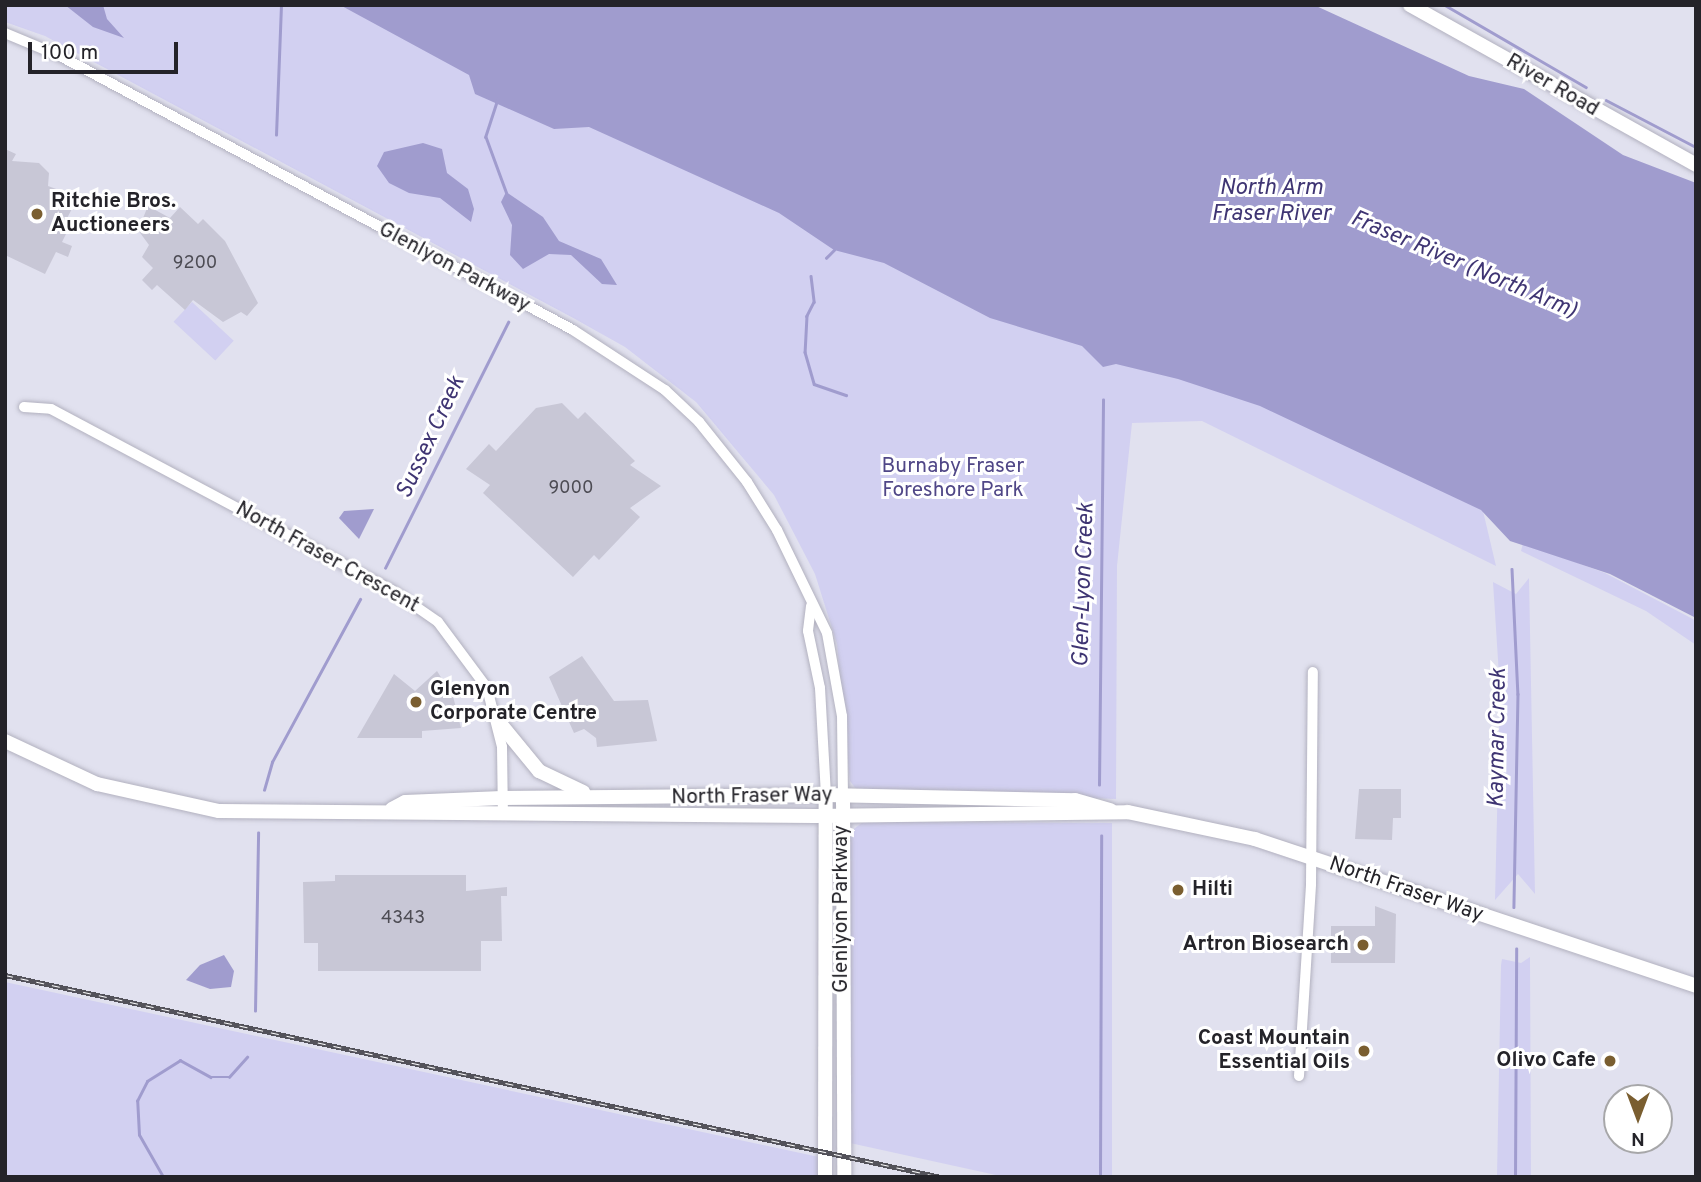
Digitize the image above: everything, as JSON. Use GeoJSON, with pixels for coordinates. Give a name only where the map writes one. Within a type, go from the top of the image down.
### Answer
{"type":"FeatureCollection","features":[{"type":"Feature","properties":{"kind":"street","name":"River Road"},"geometry":{"type":"LineString","coordinates":[[1410,5],[1696,165]]}},
{"type":"Feature","properties":{"kind":"street","name":"Glenlyon Parkway"},"geometry":{"type":"LineString","coordinates":[[5,33],[62,57],[631,365],[699,422],[747,482],[777,530],[811,606],[827,633],[838,677],[843,796],[844,1177]]}},
{"type":"Feature","properties":{"kind":"street","name":"North Fraser Crescent"},"geometry":{"type":"LineString","coordinates":[[24,407],[51,409],[412,603],[438,622],[469,658],[498,721],[503,815]]}},
{"type":"Feature","properties":{"kind":"street","name":"Glenlyon Parkway"},"geometry":{"type":"LineString","coordinates":[[811,606],[808,631],[820,688],[826,795],[825,1177]]}},
{"type":"Feature","properties":{"kind":"street"},"geometry":{"type":"LineString","coordinates":[[1299,1076],[1311,858],[1313,672]]}},
{"type":"Feature","properties":{"kind":"street"},"geometry":{"type":"LineString","coordinates":[[498,721],[539,771],[565,788],[602,797]]}},
{"type":"Feature","properties":{"kind":"street","name":"North Fraser Way"},"geometry":{"type":"LineString","coordinates":[[5,741],[89,781],[189,807],[392,809],[406,815],[842,816],[1112,810],[1199,825],[1311,858],[1696,986]]}},
{"type":"Feature","properties":{"kind":"street","name":"North Fraser Way"},"geometry":{"type":"LineString","coordinates":[[392,809],[405,802],[502,798],[826,795],[1092,801],[1112,810]]}},
{"type":"Feature","properties":{"kind":"green space","name":"Burnaby Fraser Foreshore Park"},"geometry":{"type":"Polygon","coordinates":[[[5,5],[412,5],[491,99],[501,103],[506,82],[1135,347],[1430,446],[1483,511],[1496,566],[1202,421],[1132,423],[1117,566],[1116,799],[856,789],[850,781],[837,644],[815,574],[774,495],[696,402],[625,347],[575,319],[45,36],[5,22],[5,5]]]}},
{"type":"Feature","properties":{"kind":"green space"},"geometry":{"type":"Polygon","coordinates":[[[192,302],[234,341],[215,361],[174,322],[192,302]]]}},
{"type":"Feature","properties":{"kind":"green space"},"geometry":{"type":"Polygon","coordinates":[[[1523,543],[1605,573],[1696,621],[1696,645],[1646,611],[1521,551],[1523,543]]]}},
{"type":"Feature","properties":{"kind":"green space"},"geometry":{"type":"Polygon","coordinates":[[[1529,578],[1535,894],[1518,874],[1495,900],[1500,691],[1493,582],[1516,594],[1529,578]]]}},
{"type":"Feature","properties":{"kind":"green space"},"geometry":{"type":"Polygon","coordinates":[[[863,822],[1112,823],[1112,1177],[1005,1177],[850,1143],[850,832],[863,822]]]}},
{"type":"Feature","properties":{"kind":"green space"},"geometry":{"type":"Polygon","coordinates":[[[1530,957],[1531,1177],[1497,1177],[1501,965],[1502,959],[1521,963],[1530,957]]]}},
{"type":"Feature","properties":{"kind":"green space"},"geometry":{"type":"Polygon","coordinates":[[[5,982],[819,1157],[820,1177],[5,1177],[5,982]]]}},
{"type":"Feature","properties":{"kind":"water"},"geometry":{"type":"Polygon","coordinates":[[[65,5],[103,5],[107,19],[124,38],[93,27],[65,5]]]}},
{"type":"Feature","properties":{"kind":"water","name":"North Arm Fraser River"},"geometry":{"type":"Polygon","coordinates":[[[340,5],[1314,5],[1469,76],[1524,89],[1623,155],[1696,183],[1696,618],[1610,574],[1510,541],[1481,510],[1260,406],[1178,379],[1116,364],[1103,367],[1082,346],[990,318],[884,263],[834,250],[779,213],[589,127],[554,129],[475,94],[469,75],[340,5]]]}},
{"type":"Feature","properties":{"kind":"water"},"geometry":{"type":"Polygon","coordinates":[[[423,143],[442,149],[447,173],[468,189],[474,209],[471,222],[440,198],[409,193],[389,183],[377,166],[384,152],[423,143]]]}},
{"type":"Feature","properties":{"kind":"water"},"geometry":{"type":"Polygon","coordinates":[[[506,192],[543,217],[559,241],[601,259],[617,285],[602,284],[571,255],[549,254],[523,269],[510,255],[512,225],[501,202],[506,192]]]}},
{"type":"Feature","properties":{"kind":"water"},"geometry":{"type":"Polygon","coordinates":[[[374,509],[359,539],[339,518],[344,511],[374,509]]]}},
{"type":"Feature","properties":{"kind":"water"},"geometry":{"type":"Polygon","coordinates":[[[224,955],[234,971],[231,987],[210,989],[186,980],[200,965],[224,955]]]}},
{"type":"Feature","properties":{"kind":"building","name":"Ritchie Bros. Auctioneers"},"geometry":{"type":"Polygon","coordinates":[[[5,149],[16,154],[12,161],[39,163],[49,173],[48,186],[78,197],[61,230],[67,232],[62,242],[72,246],[68,257],[56,252],[45,274],[5,255],[5,149]]]}},
{"type":"Feature","properties":{"kind":"building"},"geometry":{"type":"Polygon","coordinates":[[[148,206],[170,218],[180,207],[198,224],[203,219],[225,241],[258,303],[247,316],[241,312],[223,322],[193,300],[185,310],[157,285],[152,290],[142,280],[153,268],[142,257],[149,245],[138,230],[148,206]]]}},
{"type":"Feature","properties":{"kind":"building"},"geometry":{"type":"Polygon","coordinates":[[[562,403],[578,419],[585,412],[635,461],[630,465],[661,486],[630,508],[640,517],[599,560],[594,555],[573,577],[483,493],[490,485],[466,469],[489,444],[496,451],[536,408],[562,403]]]}},
{"type":"Feature","properties":{"kind":"building"},"geometry":{"type":"Polygon","coordinates":[[[582,656],[614,701],[648,700],[657,741],[597,747],[596,738],[584,729],[574,733],[549,677],[582,656]]]}},
{"type":"Feature","properties":{"kind":"building","name":"Glenyon Corporate Centre"},"geometry":{"type":"Polygon","coordinates":[[[437,671],[453,696],[461,728],[422,731],[422,738],[357,738],[394,674],[415,691],[437,671]]]}},
{"type":"Feature","properties":{"kind":"building"},"geometry":{"type":"Polygon","coordinates":[[[1359,789],[1401,789],[1401,818],[1393,818],[1392,840],[1355,839],[1359,789]]]}},
{"type":"Feature","properties":{"kind":"building"},"geometry":{"type":"Polygon","coordinates":[[[335,875],[466,875],[466,891],[507,887],[507,896],[501,896],[502,941],[481,941],[481,971],[318,971],[318,943],[304,943],[303,882],[335,881],[335,875]]]}},
{"type":"Feature","properties":{"kind":"building","name":"Artron Biosearch"},"geometry":{"type":"Polygon","coordinates":[[[1375,906],[1396,914],[1395,963],[1331,963],[1331,926],[1375,926],[1375,906]]]}},
{"type":"Feature","properties":{"kind":"waterway"},"geometry":{"type":"LineString","coordinates":[[276,135],[281,5]]}},
{"type":"Feature","properties":{"kind":"waterway"},"geometry":{"type":"LineString","coordinates":[[1445,5],[1586,87]]}},
{"type":"Feature","properties":{"kind":"waterway","name":"Sussex Creek"},"geometry":{"type":"LineString","coordinates":[[498,99],[486,137],[507,194]]}},
{"type":"Feature","properties":{"kind":"waterway"},"geometry":{"type":"LineString","coordinates":[[1606,100],[1696,147]]}},
{"type":"Feature","properties":{"kind":"waterway"},"geometry":{"type":"LineString","coordinates":[[826,258],[834,250]]}},
{"type":"Feature","properties":{"kind":"waterway"},"geometry":{"type":"LineString","coordinates":[[811,276],[814,302],[807,316],[805,352],[814,384],[846,395]]}},
{"type":"Feature","properties":{"kind":"waterway","name":"Sussex Creek"},"geometry":{"type":"LineString","coordinates":[[385,568],[508,322]]}},
{"type":"Feature","properties":{"kind":"waterway","name":"Glen-Lyon Creek"},"geometry":{"type":"LineString","coordinates":[[1099,785],[1103,400]]}},
{"type":"Feature","properties":{"kind":"waterway","name":"Kaymar Creek"},"geometry":{"type":"LineString","coordinates":[[1512,569],[1518,694],[1514,907]]}},
{"type":"Feature","properties":{"kind":"waterway","name":"Sussex Creek"},"geometry":{"type":"LineString","coordinates":[[264,790],[272,762],[360,599]]}},
{"type":"Feature","properties":{"kind":"waterway","name":"Sussex Creek"},"geometry":{"type":"LineString","coordinates":[[255,1011],[258,833]]}},
{"type":"Feature","properties":{"kind":"waterway","name":"Glen-Lyon Creek"},"geometry":{"type":"LineString","coordinates":[[1100,1177],[1101,836]]}},
{"type":"Feature","properties":{"kind":"waterway","name":"Kaymar Creek"},"geometry":{"type":"LineString","coordinates":[[1515,1177],[1516,949]]}},
{"type":"Feature","properties":{"kind":"waterway","name":"Sussex Creek"},"geometry":{"type":"LineString","coordinates":[[163,1177],[139,1135],[137,1101],[147,1081],[180,1060],[211,1077],[229,1077],[247,1057]]}},
{"type":"Feature","properties":{"kind":"railway"},"geometry":{"type":"LineString","coordinates":[[5,975],[941,1177]]}},
{"type":"Feature","properties":{"kind":"place","name":"Ritchie Bros. Auctioneers"},"geometry":{"type":"Point","coordinates":[37,214]}},
{"type":"Feature","properties":{"kind":"place","name":"Glenyon Corporate Centre"},"geometry":{"type":"Point","coordinates":[416,702]}},
{"type":"Feature","properties":{"kind":"place","name":"Hilti"},"geometry":{"type":"Point","coordinates":[1178,890]}},
{"type":"Feature","properties":{"kind":"place","name":"Artron Biosearch"},"geometry":{"type":"Point","coordinates":[1363,945]}},
{"type":"Feature","properties":{"kind":"place","name":"Coast Mountain Essential Oils"},"geometry":{"type":"Point","coordinates":[1364,1051]}},
{"type":"Feature","properties":{"kind":"place","name":"Olivo Cafe"},"geometry":{"type":"Point","coordinates":[1610,1061]}},
{"type":"Feature","properties":{"kind":"water label","name":"Fraser River (North Arm)"},"geometry":{"type":"Point","coordinates":[1463,266]}}]}
